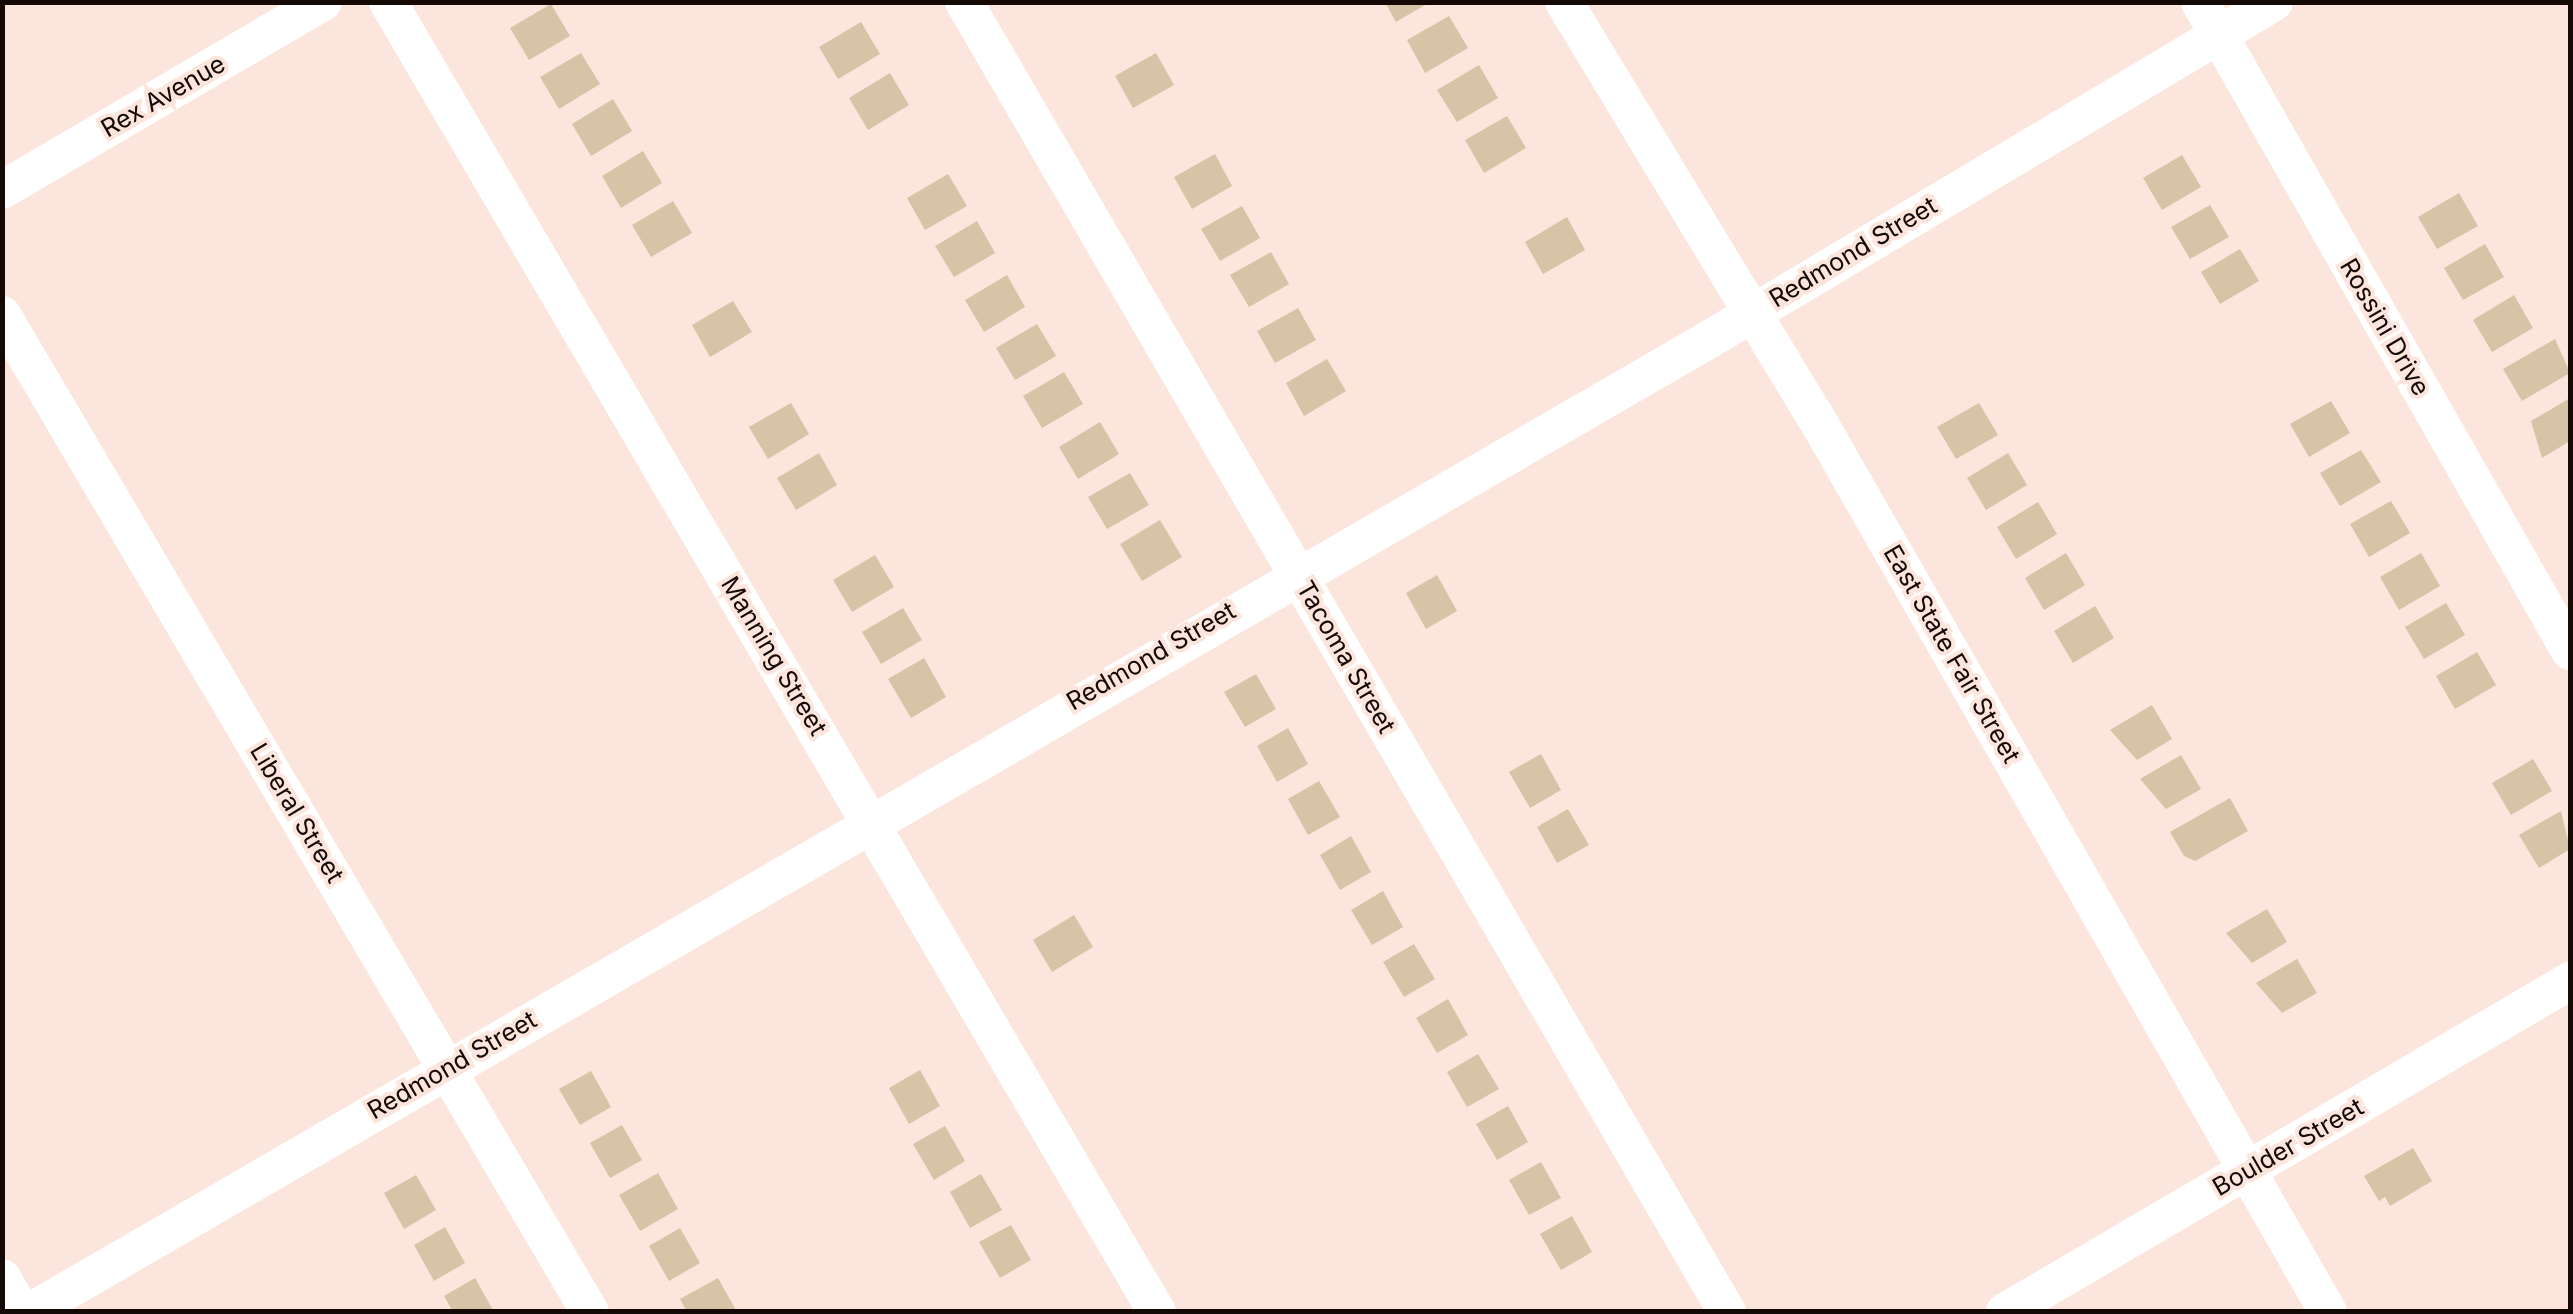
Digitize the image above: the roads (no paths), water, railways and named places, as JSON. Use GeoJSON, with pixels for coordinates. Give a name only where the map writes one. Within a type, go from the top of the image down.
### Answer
{"type":"FeatureCollection","features":[{"type":"Feature","properties":{"kind":"street","name":"Rex Avenue"},"geometry":{"type":"LineString","coordinates":[[2,190],[323,2]]}},
{"type":"Feature","properties":{"kind":"street","name":"Manning Street"},"geometry":{"type":"LineString","coordinates":[[388,2],[1157,1312]]}},
{"type":"Feature","properties":{"kind":"street","name":"Tacoma Street"},"geometry":{"type":"LineString","coordinates":[[964,2],[1727,1312]]}},
{"type":"Feature","properties":{"kind":"street","name":"East State Fair Street"},"geometry":{"type":"LineString","coordinates":[[1564,2],[1750,314],[2328,1312]]}},
{"type":"Feature","properties":{"kind":"street","name":"Rossini Drive"},"geometry":{"type":"LineString","coordinates":[[2200,2],[2570,651]]}},
{"type":"Feature","properties":{"kind":"street","name":"Redmond Street"},"geometry":{"type":"LineString","coordinates":[[26,1312],[1296,572],[1750,314],[2274,2]]}},
{"type":"Feature","properties":{"kind":"street","name":"Liberal Street"},"geometry":{"type":"LineString","coordinates":[[2,314],[590,1312]]}},
{"type":"Feature","properties":{"kind":"street","name":"Boulder Street"},"geometry":{"type":"LineString","coordinates":[[2005,1312],[2570,982]]}},
{"type":"Feature","properties":{"kind":"street"},"geometry":{"type":"LineString","coordinates":[[2,1278],[26,1312]]}}]}
